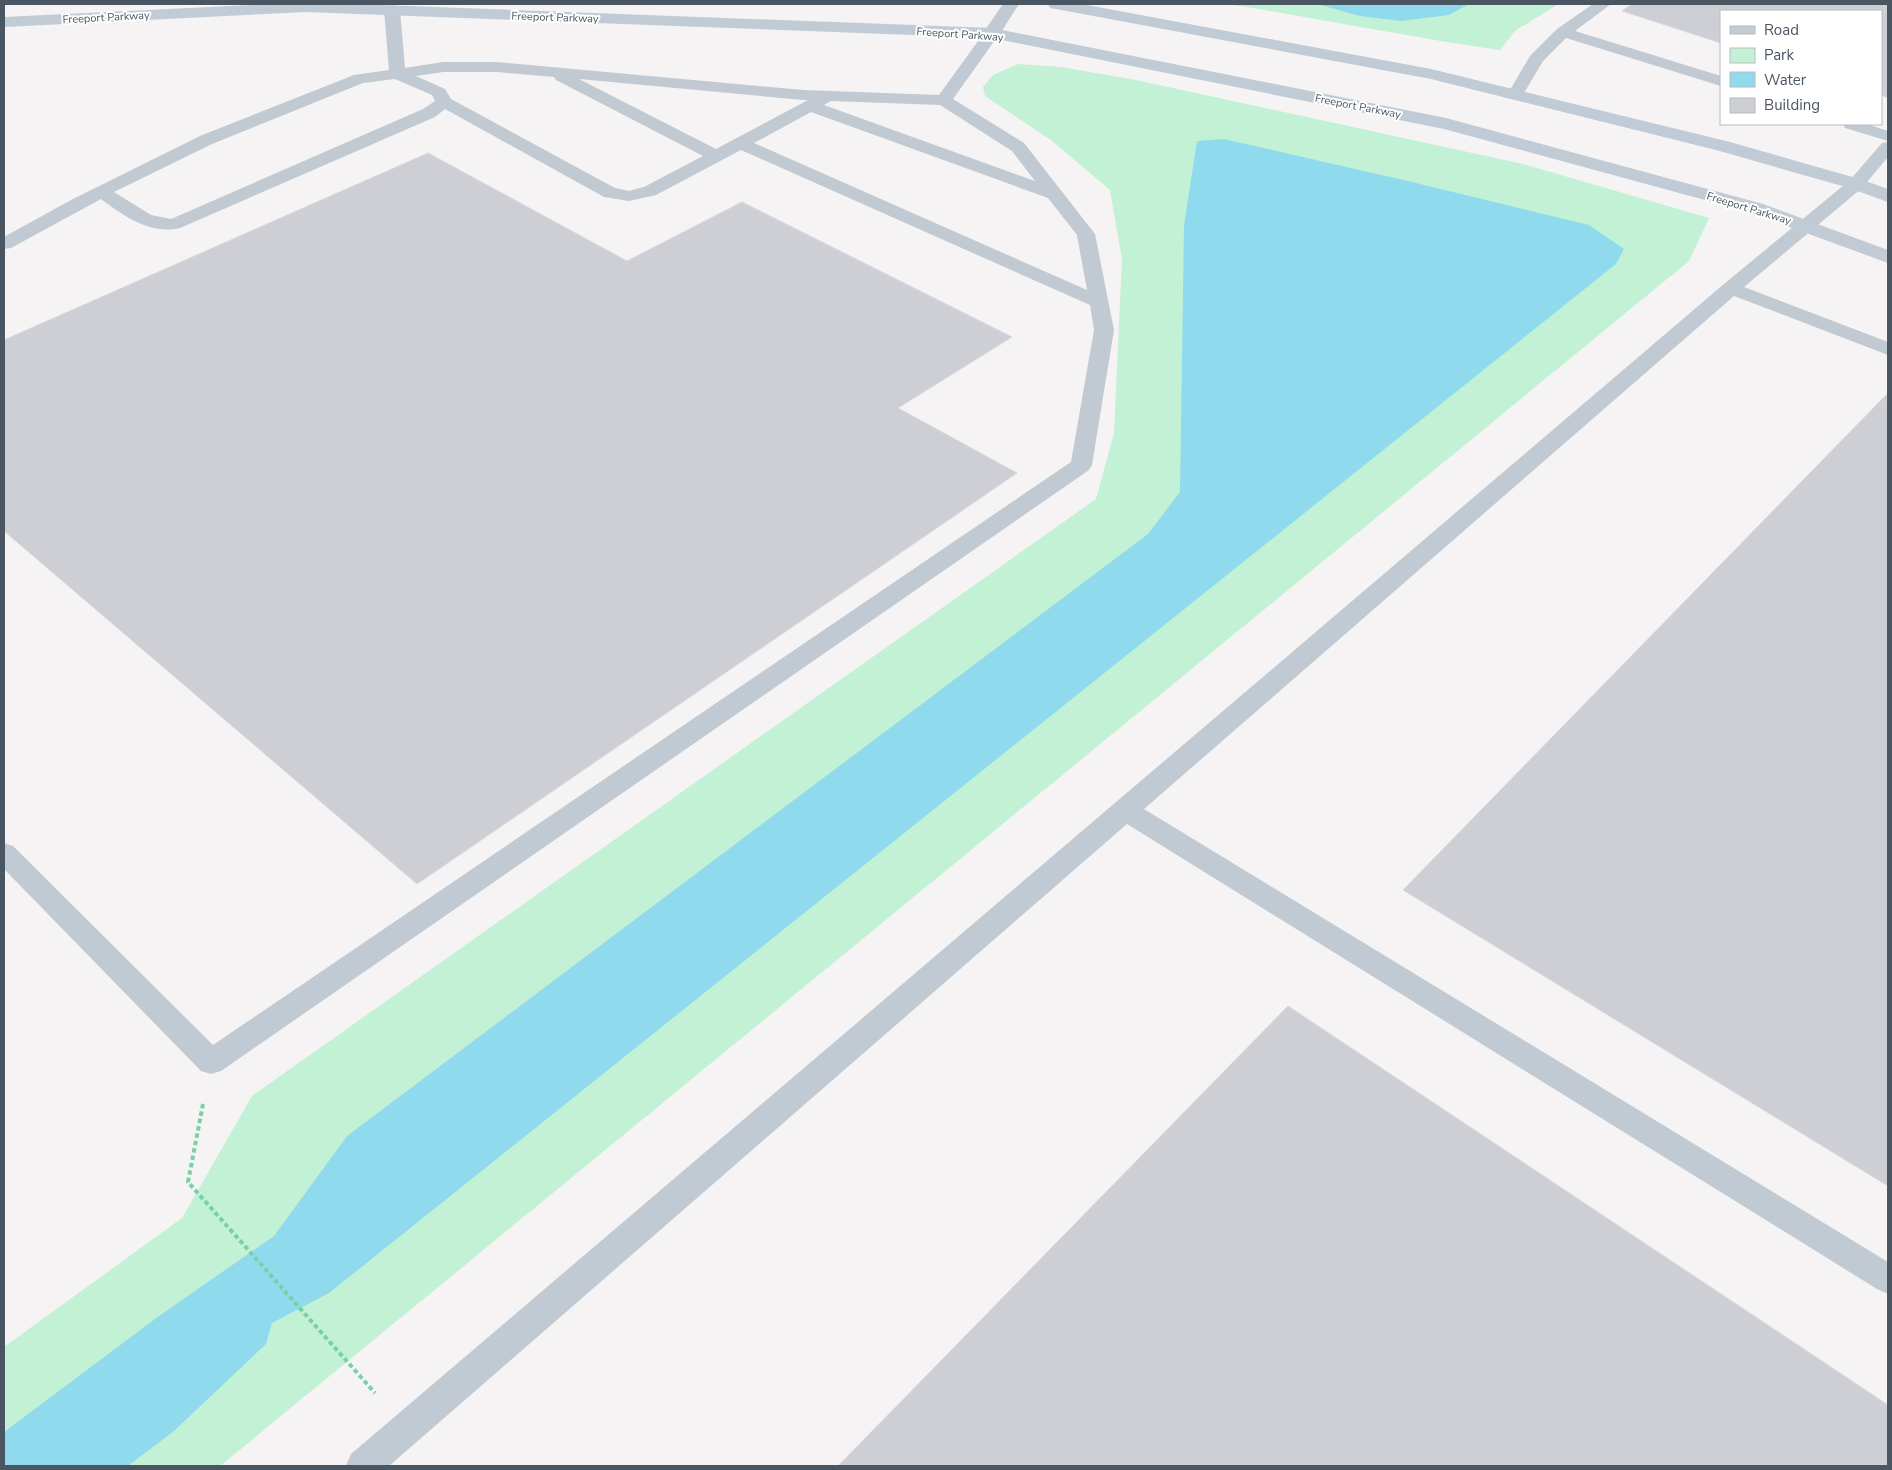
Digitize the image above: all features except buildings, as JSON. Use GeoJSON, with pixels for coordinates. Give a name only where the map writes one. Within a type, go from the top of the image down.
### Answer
{"type":"FeatureCollection","features":[{"type":"Feature","properties":{"kind":"main road"},"geometry":{"type":"LineString","coordinates":[[1056,4],[1431,74],[1723,146],[1856,184],[1888,196]]}},
{"type":"Feature","properties":{"kind":"main road","name":"Freeport Parkway"},"geometry":{"type":"LineString","coordinates":[[4,22],[306,7],[992,33],[1446,124],[1756,208],[1888,256]]}},
{"type":"Feature","properties":{"kind":"street"},"geometry":{"type":"LineString","coordinates":[[992,33],[1011,4]]}},
{"type":"Feature","properties":{"kind":"lane"},"geometry":{"type":"LineString","coordinates":[[1515,94],[1536,59],[1564,32],[1603,4]]}},
{"type":"Feature","properties":{"kind":"lane"},"geometry":{"type":"LineString","coordinates":[[392,10],[397,74]]}},
{"type":"Feature","properties":{"kind":"lane"},"geometry":{"type":"LineString","coordinates":[[1564,32],[1720,81]]}},
{"type":"Feature","properties":{"kind":"lane"},"geometry":{"type":"LineString","coordinates":[[944,100],[992,33]]}},
{"type":"Feature","properties":{"kind":"lane"},"geometry":{"type":"LineString","coordinates":[[4,244],[206,140],[360,78],[379,74],[397,74],[443,67],[469,66],[828,96],[944,100],[1018,147],[1086,234],[1104,330],[1080,465],[211,1062],[4,853]]}},
{"type":"Feature","properties":{"kind":"lane"},"geometry":{"type":"LineString","coordinates":[[551,72],[716,156]]}},
{"type":"Feature","properties":{"kind":"lane"},"geometry":{"type":"LineString","coordinates":[[397,74],[439,92],[444,102],[610,192],[629,196],[650,191],[828,96]]}},
{"type":"Feature","properties":{"kind":"lane"},"geometry":{"type":"LineString","coordinates":[[102,192],[143,219],[162,225],[174,224],[429,113],[444,102]]}},
{"type":"Feature","properties":{"kind":"lane"},"geometry":{"type":"LineString","coordinates":[[811,106],[1055,194]]}},
{"type":"Feature","properties":{"kind":"lane"},"geometry":{"type":"LineString","coordinates":[[1854,125],[1888,136]]}},
{"type":"Feature","properties":{"kind":"lane"},"geometry":{"type":"LineString","coordinates":[[740,144],[1099,302]]}},
{"type":"Feature","properties":{"kind":"lane"},"geometry":{"type":"LineString","coordinates":[[363,1466],[1731,288],[1856,184],[1888,147]]}},
{"type":"Feature","properties":{"kind":"lane"},"geometry":{"type":"LineString","coordinates":[[1731,288],[1888,349]]}},
{"type":"Feature","properties":{"kind":"lane"},"geometry":{"type":"LineString","coordinates":[[1124,810],[1888,1279]]}},
{"type":"Feature","properties":{"kind":"path"},"geometry":{"type":"LineString","coordinates":[[211,1062],[188,1182],[354,1368]]}},
{"type":"Feature","properties":{"kind":"green space"},"geometry":{"type":"Polygon","coordinates":[[[1227,4],[1559,4],[1516,30],[1500,50],[1227,4]]]}},
{"type":"Feature","properties":{"kind":"green space"},"geometry":{"type":"Polygon","coordinates":[[[1018,64],[1061,67],[1136,80],[1523,164],[1709,218],[1689,261],[220,1466],[4,1466],[4,1347],[182,1218],[252,1096],[1096,499],[1114,433],[1122,260],[1110,190],[1051,140],[985,96],[983,87],[993,75],[1018,64]]]}},
{"type":"Feature","properties":{"kind":"water"},"geometry":{"type":"Polygon","coordinates":[[[1317,4],[1469,4],[1449,15],[1401,21],[1360,16],[1317,4]]]}},
{"type":"Feature","properties":{"kind":"water"},"geometry":{"type":"Polygon","coordinates":[[[1224,139],[1589,225],[1624,249],[1616,264],[329,1293],[272,1323],[266,1344],[174,1431],[128,1466],[4,1466],[4,1432],[159,1316],[274,1236],[347,1136],[1148,534],[1180,492],[1184,225],[1197,141],[1224,139]]]}}]}
